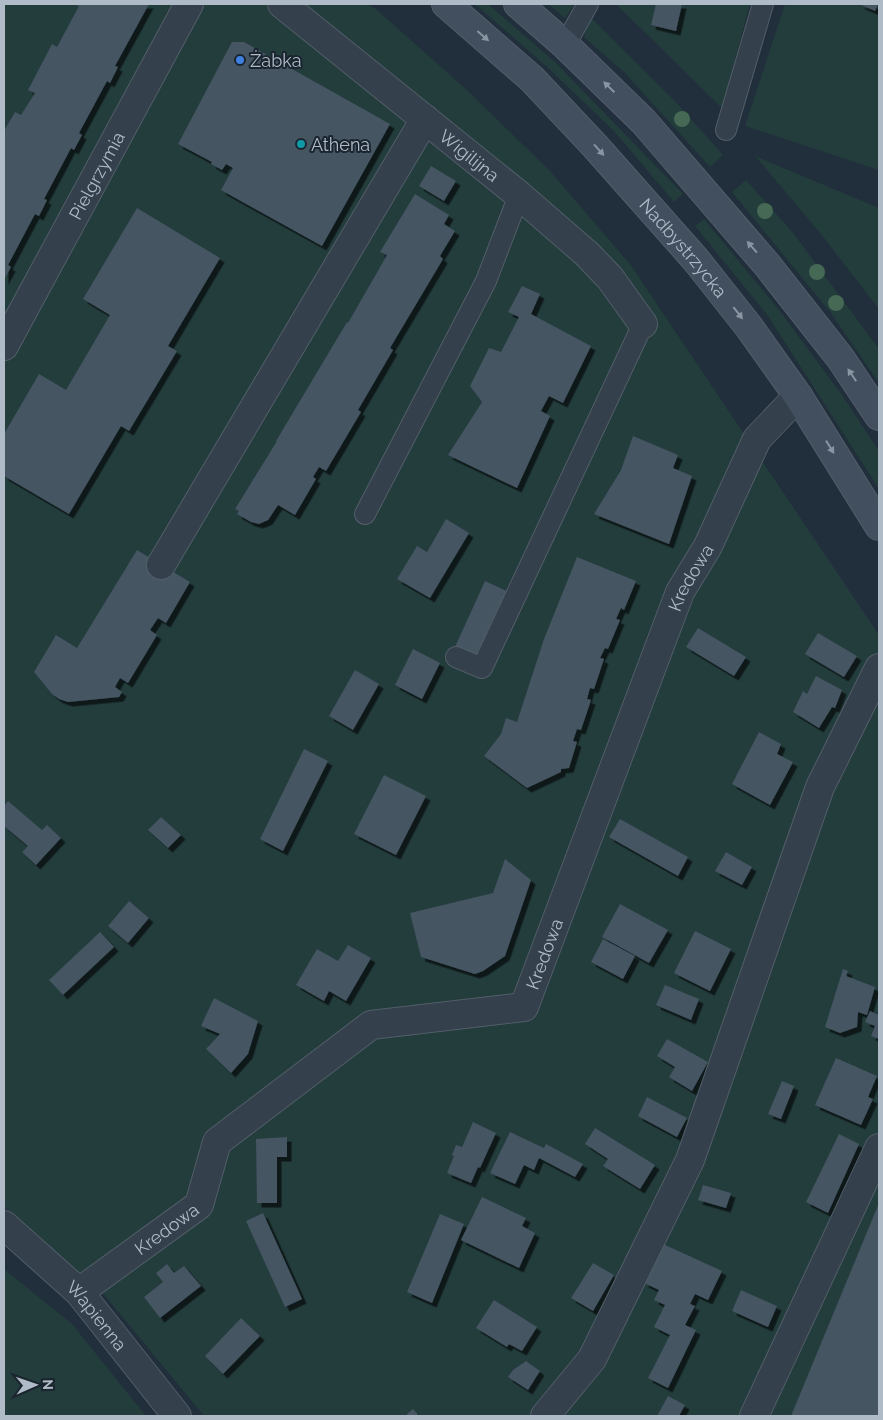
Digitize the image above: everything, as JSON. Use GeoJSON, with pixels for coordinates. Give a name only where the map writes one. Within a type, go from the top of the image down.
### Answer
{"type":"FeatureCollection","features":[{"type":"Feature","properties":{"kind":"street","name":"Pielgrzymia"},"geometry":{"type":"LineString","coordinates":[[4,346],[189,4]]}},
{"type":"Feature","properties":{"kind":"street","name":"Wigilijna"},"geometry":{"type":"LineString","coordinates":[[282,4],[519,194],[599,266],[610,278],[643,324]]}},
{"type":"Feature","properties":{"kind":"street","name":"Nadbystrzycka"},"geometry":{"type":"LineString","coordinates":[[446,4],[532,79],[663,220],[731,305],[798,396],[879,526]]}},
{"type":"Feature","properties":{"kind":"street"},"geometry":{"type":"LineString","coordinates":[[518,4],[565,45],[644,122],[768,266],[841,359],[879,416]]}},
{"type":"Feature","properties":{"kind":"street"},"geometry":{"type":"LineString","coordinates":[[161,565],[425,119]]}},
{"type":"Feature","properties":{"kind":"street","name":"Kredowa"},"geometry":{"type":"LineString","coordinates":[[78,1292],[199,1204],[217,1142],[371,1025],[524,1007],[680,592],[708,546],[758,439],[798,396]]}},
{"type":"Feature","properties":{"kind":"street"},"geometry":{"type":"LineString","coordinates":[[545,1416],[592,1359],[690,1160],[820,787],[879,668]]}},
{"type":"Feature","properties":{"kind":"street"},"geometry":{"type":"LineString","coordinates":[[754,1416],[879,1148]]}},
{"type":"Feature","properties":{"kind":"street","name":"Wapienna"},"geometry":{"type":"LineString","coordinates":[[4,1225],[78,1292],[177,1416]]}},
{"type":"Feature","properties":{"kind":"lane"},"geometry":{"type":"LineString","coordinates":[[565,45],[588,4]]}},
{"type":"Feature","properties":{"kind":"lane"},"geometry":{"type":"LineString","coordinates":[[726,130],[762,4]]}},
{"type":"Feature","properties":{"kind":"lane"},"geometry":{"type":"LineString","coordinates":[[365,514],[486,281],[519,194]]}},
{"type":"Feature","properties":{"kind":"lane"},"geometry":{"type":"LineString","coordinates":[[456,657],[482,668],[643,324]]}},
{"type":"Feature","properties":{"kind":"green space"},"geometry":{"type":"Polygon","coordinates":[[[4,4],[367,4],[376,9],[468,91],[550,171],[630,264],[879,635],[879,1416],[204,1416],[106,1297],[4,1207],[4,4]]]}},
{"type":"Feature","properties":{"kind":"green space"},"geometry":{"type":"Polygon","coordinates":[[[475,4],[488,4],[556,63],[683,194],[674,202],[614,131],[546,66],[475,4]]]}},
{"type":"Feature","properties":{"kind":"green space"},"geometry":{"type":"Polygon","coordinates":[[[548,4],[575,4],[565,18],[548,4]]]}},
{"type":"Feature","properties":{"kind":"green space"},"geometry":{"type":"Polygon","coordinates":[[[616,4],[750,4],[722,108],[616,4]]]}},
{"type":"Feature","properties":{"kind":"green space"},"geometry":{"type":"Polygon","coordinates":[[[785,4],[859,4],[874,11],[879,4],[879,170],[745,126],[785,4]]]}},
{"type":"Feature","properties":{"kind":"green space"},"geometry":{"type":"Polygon","coordinates":[[[589,16],[674,100],[723,155],[710,167],[624,72],[584,37],[589,16]]]}},
{"type":"Feature","properties":{"kind":"green space"},"geometry":{"type":"Polygon","coordinates":[[[755,156],[879,208],[879,309],[820,233],[755,156]]]}},
{"type":"Feature","properties":{"kind":"green space"},"geometry":{"type":"Polygon","coordinates":[[[746,180],[794,234],[879,349],[879,383],[830,312],[732,192],[746,180]]]}},
{"type":"Feature","properties":{"kind":"green space"},"geometry":{"type":"Polygon","coordinates":[[[704,219],[780,311],[842,395],[879,451],[879,489],[768,316],[695,226],[704,219]]]}},
{"type":"Feature","properties":{"kind":"green space"},"geometry":{"type":"Polygon","coordinates":[[[4,1269],[72,1324],[146,1416],[4,1416],[4,1269]]]}},
{"type":"Feature","properties":{"kind":"building"},"geometry":{"type":"Polygon","coordinates":[[[75,4],[149,4],[115,66],[118,67],[110,83],[107,81],[79,133],[82,135],[74,150],[71,148],[44,199],[47,200],[39,216],[35,214],[8,265],[11,267],[4,280],[4,131],[15,112],[21,115],[35,93],[28,90],[52,44],[57,47],[79,6],[75,4]]]}},
{"type":"Feature","properties":{"kind":"building"},"geometry":{"type":"Polygon","coordinates":[[[656,4],[682,4],[676,31],[651,25],[656,4]]]}},
{"type":"Feature","properties":{"kind":"building"},"geometry":{"type":"Polygon","coordinates":[[[859,4],[878,4],[875,11],[859,4]]]}},
{"type":"Feature","properties":{"kind":"building","name":"Athena"},"geometry":{"type":"Polygon","coordinates":[[[232,42],[244,42],[390,124],[322,246],[221,190],[233,168],[226,164],[222,170],[211,164],[212,162],[178,144],[232,42]]]}},
{"type":"Feature","properties":{"kind":"building"},"geometry":{"type":"Polygon","coordinates":[[[431,166],[456,181],[444,201],[419,186],[431,166]]]}},
{"type":"Feature","properties":{"kind":"building"},"geometry":{"type":"Polygon","coordinates":[[[415,194],[449,215],[444,224],[455,231],[440,256],[443,259],[390,348],[393,350],[358,410],[361,412],[326,471],[319,467],[313,477],[316,479],[295,515],[278,505],[268,520],[259,524],[251,522],[237,514],[239,511],[235,509],[387,255],[380,252],[415,194]]]}},
{"type":"Feature","properties":{"kind":"building"},"geometry":{"type":"Polygon","coordinates":[[[137,208],[220,258],[168,346],[177,351],[129,431],[121,426],[69,514],[4,476],[4,434],[39,374],[66,390],[110,315],[83,299],[137,208]]]}},
{"type":"Feature","properties":{"kind":"building"},"geometry":{"type":"Polygon","coordinates":[[[522,286],[540,294],[531,314],[591,346],[563,403],[549,396],[541,411],[550,416],[517,488],[448,455],[482,402],[470,386],[489,348],[501,352],[519,317],[508,312],[522,286]]]}},
{"type":"Feature","properties":{"kind":"building"},"geometry":{"type":"Polygon","coordinates":[[[633,436],[678,455],[673,468],[692,476],[669,544],[594,514],[621,470],[633,436]]]}},
{"type":"Feature","properties":{"kind":"building"},"geometry":{"type":"Polygon","coordinates":[[[446,519],[469,533],[430,598],[397,579],[417,546],[427,552],[446,519]]]}},
{"type":"Feature","properties":{"kind":"building"},"geometry":{"type":"Polygon","coordinates":[[[137,550],[190,582],[166,623],[158,618],[150,630],[157,635],[128,683],[120,678],[115,687],[122,692],[119,697],[68,702],[59,699],[52,694],[34,672],[56,635],[77,648],[137,550]]]}},
{"type":"Feature","properties":{"kind":"building"},"geometry":{"type":"Polygon","coordinates":[[[577,557],[636,581],[624,610],[621,608],[616,619],[620,620],[608,649],[605,648],[600,658],[604,659],[594,689],[590,688],[587,699],[591,700],[581,730],[577,729],[573,741],[577,742],[569,768],[561,769],[561,772],[527,788],[484,756],[501,734],[506,718],[517,722],[544,639],[577,557]]]}},
{"type":"Feature","properties":{"kind":"building"},"geometry":{"type":"Polygon","coordinates":[[[485,581],[513,594],[484,660],[455,647],[485,581]]]}},
{"type":"Feature","properties":{"kind":"building"},"geometry":{"type":"Polygon","coordinates":[[[698,628],[746,657],[734,676],[686,647],[698,628]]]}},
{"type":"Feature","properties":{"kind":"building"},"geometry":{"type":"Polygon","coordinates":[[[818,633],[857,656],[844,677],[805,654],[818,633]]]}},
{"type":"Feature","properties":{"kind":"building"},"geometry":{"type":"Polygon","coordinates":[[[413,649],[440,663],[422,699],[395,685],[413,649]]]}},
{"type":"Feature","properties":{"kind":"building"},"geometry":{"type":"Polygon","coordinates":[[[355,670],[379,684],[353,730],[329,716],[355,670]]]}},
{"type":"Feature","properties":{"kind":"building"},"geometry":{"type":"Polygon","coordinates":[[[816,676],[842,690],[835,708],[832,707],[819,728],[793,712],[803,691],[807,694],[816,676]]]}},
{"type":"Feature","properties":{"kind":"building"},"geometry":{"type":"Polygon","coordinates":[[[759,732],[781,744],[777,754],[793,762],[770,805],[732,784],[759,732]]]}},
{"type":"Feature","properties":{"kind":"building"},"geometry":{"type":"Polygon","coordinates":[[[304,749],[328,761],[283,851],[260,839],[304,749]]]}},
{"type":"Feature","properties":{"kind":"building"},"geometry":{"type":"Polygon","coordinates":[[[384,775],[426,796],[396,855],[354,834],[384,775]]]}},
{"type":"Feature","properties":{"kind":"building"},"geometry":{"type":"Polygon","coordinates":[[[8,801],[42,830],[47,825],[61,838],[36,865],[22,852],[28,846],[4,826],[4,806],[8,801]]]}},
{"type":"Feature","properties":{"kind":"building"},"geometry":{"type":"Polygon","coordinates":[[[161,817],[181,835],[168,848],[148,830],[161,817]]]}},
{"type":"Feature","properties":{"kind":"building"},"geometry":{"type":"Polygon","coordinates":[[[620,819],[688,857],[678,876],[609,837],[620,819]]]}},
{"type":"Feature","properties":{"kind":"building"},"geometry":{"type":"Polygon","coordinates":[[[726,852],[752,867],[742,885],[715,871],[726,852]]]}},
{"type":"Feature","properties":{"kind":"building"},"geometry":{"type":"Polygon","coordinates":[[[505,859],[531,880],[505,956],[483,971],[475,974],[421,957],[410,913],[493,893],[505,859]]]}},
{"type":"Feature","properties":{"kind":"building"},"geometry":{"type":"Polygon","coordinates":[[[129,901],[149,918],[128,943],[108,926],[129,901]]]}},
{"type":"Feature","properties":{"kind":"building"},"geometry":{"type":"Polygon","coordinates":[[[620,904],[668,930],[649,963],[602,937],[620,904]]]}},
{"type":"Feature","properties":{"kind":"building"},"geometry":{"type":"Polygon","coordinates":[[[695,931],[731,949],[710,991],[674,973],[695,931]]]}},
{"type":"Feature","properties":{"kind":"building"},"geometry":{"type":"Polygon","coordinates":[[[100,932],[114,947],[63,995],[49,980],[100,932]]]}},
{"type":"Feature","properties":{"kind":"building"},"geometry":{"type":"Polygon","coordinates":[[[603,939],[635,956],[623,979],[591,962],[603,939]]]}},
{"type":"Feature","properties":{"kind":"building"},"geometry":{"type":"Polygon","coordinates":[[[348,945],[371,958],[346,1001],[329,991],[324,1001],[296,985],[317,949],[338,961],[348,945]]]}},
{"type":"Feature","properties":{"kind":"building"},"geometry":{"type":"Polygon","coordinates":[[[843,969],[848,971],[846,976],[875,987],[867,1015],[858,1012],[857,1027],[840,1033],[825,1027],[843,969]]]}},
{"type":"Feature","properties":{"kind":"building"},"geometry":{"type":"Polygon","coordinates":[[[665,985],[699,999],[691,1020],[656,1005],[665,985]]]}},
{"type":"Feature","properties":{"kind":"building"},"geometry":{"type":"Polygon","coordinates":[[[214,998],[258,1021],[248,1054],[231,1073],[206,1049],[220,1034],[201,1026],[214,998]]]}},
{"type":"Feature","properties":{"kind":"building"},"geometry":{"type":"Polygon","coordinates":[[[870,1011],[879,1015],[879,1039],[871,1036],[875,1026],[865,1022],[870,1011]]]}},
{"type":"Feature","properties":{"kind":"building"},"geometry":{"type":"Polygon","coordinates":[[[667,1039],[708,1062],[692,1091],[669,1077],[675,1067],[657,1056],[667,1039]]]}},
{"type":"Feature","properties":{"kind":"building"},"geometry":{"type":"Polygon","coordinates":[[[836,1058],[877,1076],[868,1097],[873,1099],[861,1125],[815,1105],[836,1058]]]}},
{"type":"Feature","properties":{"kind":"building"},"geometry":{"type":"Polygon","coordinates":[[[782,1081],[794,1086],[781,1119],[768,1114],[782,1081]]]}},
{"type":"Feature","properties":{"kind":"building"},"geometry":{"type":"Polygon","coordinates":[[[647,1097],[687,1118],[677,1137],[638,1116],[647,1097]]]}},
{"type":"Feature","properties":{"kind":"building"},"geometry":{"type":"Polygon","coordinates":[[[473,1122],[496,1133],[471,1183],[447,1173],[456,1145],[462,1147],[473,1122]]]}},
{"type":"Feature","properties":{"kind":"building"},"geometry":{"type":"Polygon","coordinates":[[[595,1128],[655,1165],[640,1189],[603,1166],[608,1159],[585,1144],[595,1128]]]}},
{"type":"Feature","properties":{"kind":"building"},"geometry":{"type":"Polygon","coordinates":[[[510,1132],[544,1148],[546,1144],[583,1164],[575,1177],[539,1158],[534,1170],[524,1165],[515,1184],[490,1173],[510,1132]]]}},
{"type":"Feature","properties":{"kind":"building"},"geometry":{"type":"Polygon","coordinates":[[[839,1134],[859,1144],[828,1213],[806,1202],[839,1134]]]}},
{"type":"Feature","properties":{"kind":"building"},"geometry":{"type":"Polygon","coordinates":[[[287,1137],[287,1157],[277,1157],[277,1203],[257,1203],[256,1139],[287,1137]]]}},
{"type":"Feature","properties":{"kind":"building"},"geometry":{"type":"Polygon","coordinates":[[[703,1185],[731,1193],[726,1208],[698,1200],[703,1185]]]}},
{"type":"Feature","properties":{"kind":"building"},"geometry":{"type":"Polygon","coordinates":[[[482,1197],[526,1218],[522,1226],[535,1233],[519,1268],[461,1240],[482,1197]]]}},
{"type":"Feature","properties":{"kind":"building"},"geometry":{"type":"Polygon","coordinates":[[[879,1203],[879,1416],[791,1416],[879,1203]]]}},
{"type":"Feature","properties":{"kind":"building"},"geometry":{"type":"Polygon","coordinates":[[[263,1213],[302,1299],[285,1307],[246,1221],[263,1213]]]}},
{"type":"Feature","properties":{"kind":"building"},"geometry":{"type":"Polygon","coordinates":[[[440,1214],[464,1224],[432,1303],[407,1292],[440,1214]]]}},
{"type":"Feature","properties":{"kind":"building"},"geometry":{"type":"Polygon","coordinates":[[[663,1244],[722,1271],[708,1300],[695,1294],[690,1304],[695,1306],[685,1325],[696,1330],[668,1388],[648,1378],[670,1335],[654,1327],[665,1305],[654,1300],[659,1290],[644,1283],[663,1244]]]}},
{"type":"Feature","properties":{"kind":"building"},"geometry":{"type":"Polygon","coordinates":[[[593,1263],[614,1275],[593,1311],[571,1298],[593,1263]]]}},
{"type":"Feature","properties":{"kind":"building"},"geometry":{"type":"Polygon","coordinates":[[[167,1264],[174,1273],[184,1266],[201,1286],[160,1318],[144,1297],[163,1282],[156,1273],[167,1264]]]}},
{"type":"Feature","properties":{"kind":"building"},"geometry":{"type":"Polygon","coordinates":[[[741,1290],[777,1306],[768,1327],[732,1311],[741,1290]]]}},
{"type":"Feature","properties":{"kind":"building"},"geometry":{"type":"Polygon","coordinates":[[[494,1300],[537,1327],[522,1351],[509,1344],[507,1347],[476,1328],[494,1300]]]}},
{"type":"Feature","properties":{"kind":"building"},"geometry":{"type":"Polygon","coordinates":[[[241,1318],[260,1336],[223,1374],[205,1356],[241,1318]]]}},
{"type":"Feature","properties":{"kind":"building"},"geometry":{"type":"Polygon","coordinates":[[[526,1361],[540,1371],[528,1390],[508,1377],[513,1370],[526,1361]]]}},
{"type":"Feature","properties":{"kind":"building"},"geometry":{"type":"Polygon","coordinates":[[[668,1396],[685,1405],[679,1416],[657,1416],[668,1396]]]}},
{"type":"Feature","properties":{"kind":"building"},"geometry":{"type":"Polygon","coordinates":[[[413,1409],[419,1416],[405,1416],[413,1409]]]}},
{"type":"Feature","properties":{"kind":"place","name":"Żabka"},"geometry":{"type":"Point","coordinates":[240,60]}},
{"type":"Feature","properties":{"kind":"place","name":"Athena"},"geometry":{"type":"Point","coordinates":[301,144]}}]}
